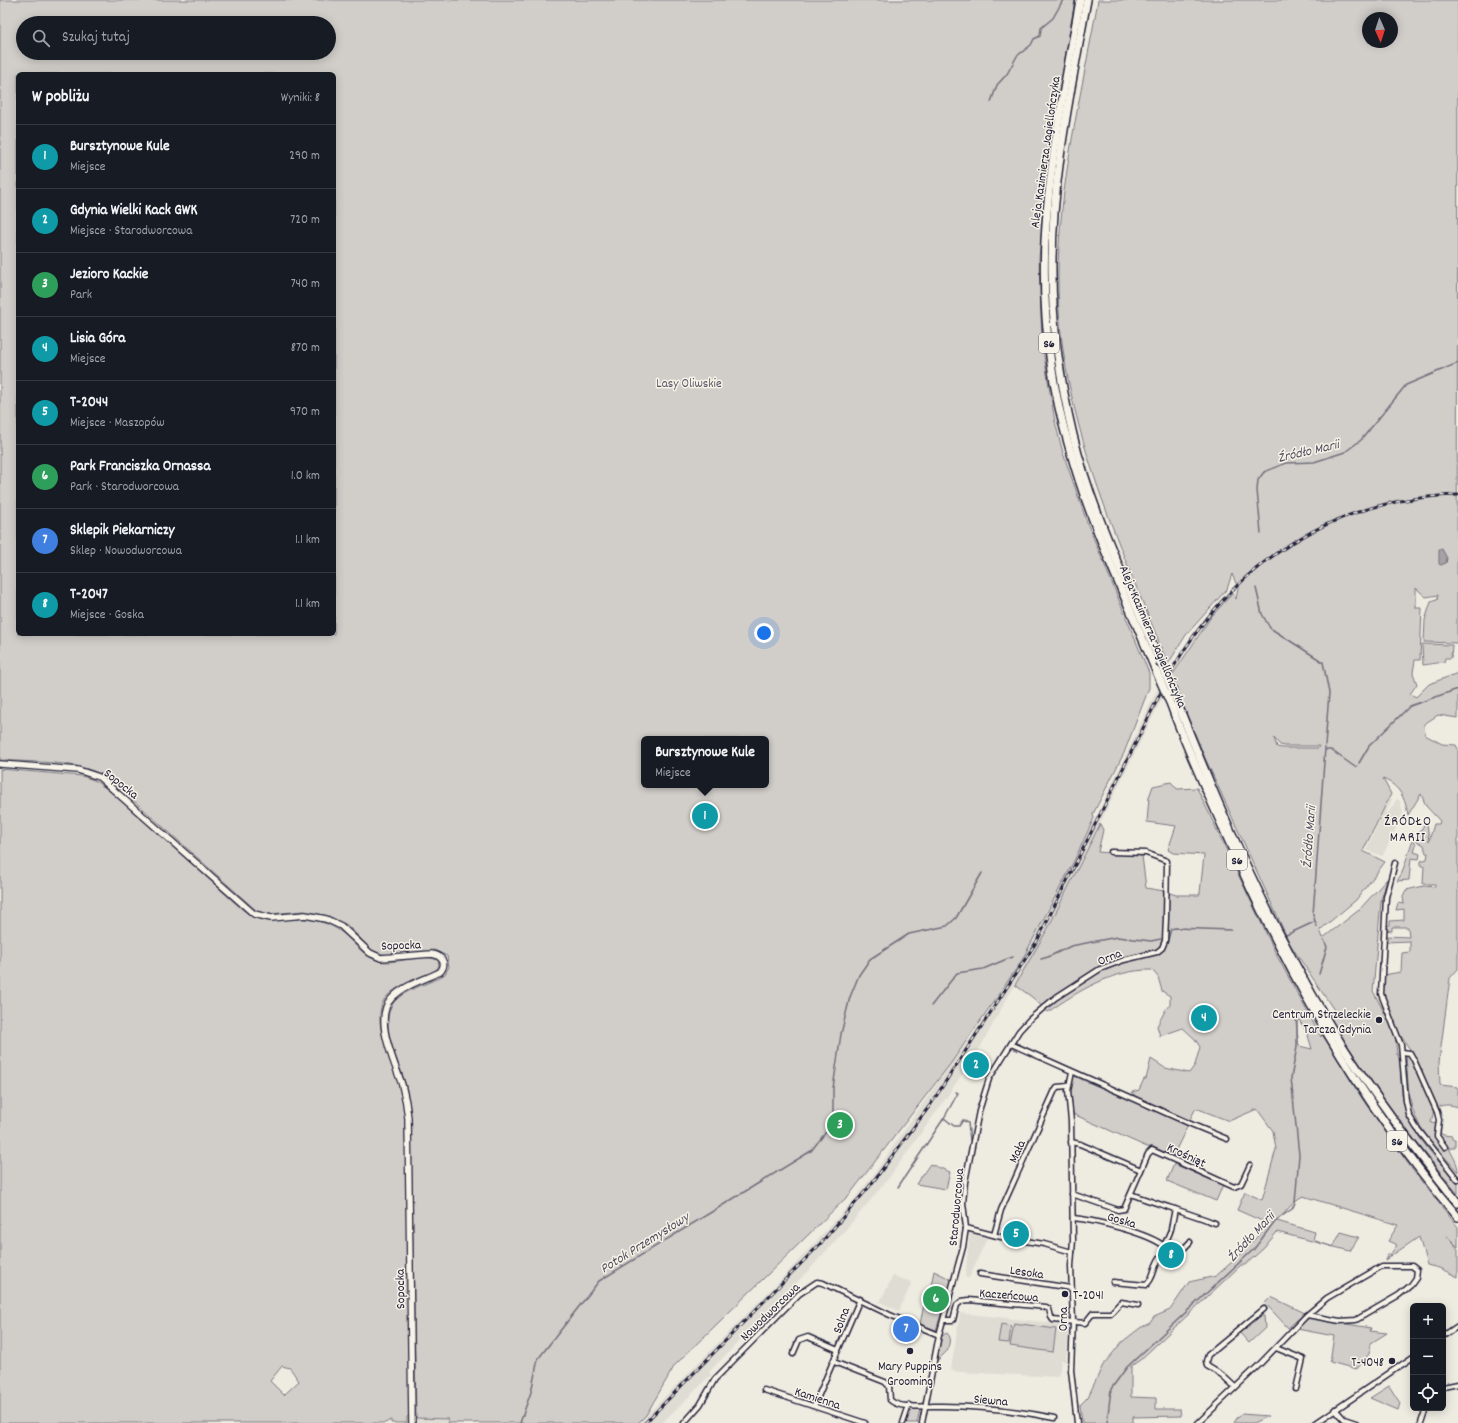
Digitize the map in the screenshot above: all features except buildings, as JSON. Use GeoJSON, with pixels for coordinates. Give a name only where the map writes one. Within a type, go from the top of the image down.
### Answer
{"type":"FeatureCollection","features":[{"type":"Feature","properties":{"kind":"highway","name":"Aleja Kazimierza Jagiellończyka"},"geometry":{"type":"LineString","coordinates":[[1080,0],[1063,94],[1048,200],[1044,272],[1048,339],[1060,409],[1076,472],[1098,533],[1257,905],[1308,1004],[1332,1044],[1384,1123],[1458,1217]]}},
{"type":"Feature","properties":{"kind":"highway","name":"Aleja Kazimierza Jagiellończyka"},"geometry":{"type":"LineString","coordinates":[[1087,0],[1059,165],[1054,208],[1052,270],[1056,345],[1065,398],[1083,469],[1108,537],[1203,766],[1267,909],[1342,1046],[1379,1101],[1458,1203]]}},
{"type":"Feature","properties":{"kind":"main road","name":"Sopocka"},"geometry":{"type":"LineString","coordinates":[[0,764],[78,770],[99,777],[254,914],[272,918],[305,915],[326,919],[341,926],[370,953],[381,958],[431,954],[438,956],[443,960],[444,966],[440,972],[396,994],[387,1004],[384,1013],[388,1045],[404,1092],[408,1118],[412,1423]]}},
{"type":"Feature","properties":{"kind":"street","name":"Orna"},"geometry":{"type":"LineString","coordinates":[[1011,1044],[1029,1020],[1055,998],[1100,969],[1124,960],[1157,952],[1162,948],[1166,930],[1167,861],[1146,853],[1111,852]]}},
{"type":"Feature","properties":{"kind":"street"},"geometry":{"type":"LineString","coordinates":[[1395,863],[1386,897],[1380,989],[1382,1001],[1396,1030],[1402,1052],[1406,1101],[1410,1116],[1420,1132],[1458,1180]]}},
{"type":"Feature","properties":{"kind":"street"},"geometry":{"type":"LineString","coordinates":[[1011,1044],[1072,1072],[1227,1138]]}},
{"type":"Feature","properties":{"kind":"street","name":"Starodworcowa"},"geometry":{"type":"LineString","coordinates":[[922,1423],[939,1335],[963,1247],[966,1228],[964,1203],[965,1182],[979,1111],[989,1079],[1011,1044]]}},
{"type":"Feature","properties":{"kind":"street"},"geometry":{"type":"LineString","coordinates":[[1402,1052],[1410,1053],[1434,1104],[1437,1120],[1437,1136],[1445,1147]]}},
{"type":"Feature","properties":{"kind":"street","name":"Orna"},"geometry":{"type":"LineString","coordinates":[[1072,1072],[1068,1086],[1073,1218],[1071,1288],[1073,1322],[1072,1382],[1077,1423]]}},
{"type":"Feature","properties":{"kind":"street","name":"Mała"},"geometry":{"type":"LineString","coordinates":[[994,1235],[1000,1210],[1055,1090],[1059,1087],[1068,1086]]}},
{"type":"Feature","properties":{"kind":"street"},"geometry":{"type":"LineString","coordinates":[[1071,1142],[1080,1144],[1141,1170],[1126,1206],[1121,1210],[1072,1194]]}},
{"type":"Feature","properties":{"kind":"street","name":"Krośniąt"},"geometry":{"type":"LineString","coordinates":[[1141,1170],[1150,1151],[1155,1150],[1234,1187],[1241,1184],[1250,1165]]}},
{"type":"Feature","properties":{"kind":"street"},"geometry":{"type":"LineString","coordinates":[[1131,1194],[1170,1209],[1180,1210],[1215,1223]]}},
{"type":"Feature","properties":{"kind":"street"},"geometry":{"type":"LineString","coordinates":[[1113,1282],[1146,1285],[1152,1277],[1156,1262],[1163,1254],[1175,1209]]}},
{"type":"Feature","properties":{"kind":"street","name":"Goska"},"geometry":{"type":"LineString","coordinates":[[1073,1218],[1088,1220],[1149,1237],[1164,1246]]}},
{"type":"Feature","properties":{"kind":"street"},"geometry":{"type":"LineString","coordinates":[[966,1228],[1038,1243],[1072,1252]]}},
{"type":"Feature","properties":{"kind":"street"},"geometry":{"type":"LineString","coordinates":[[1163,1254],[1169,1260],[1173,1260],[1190,1242]]}},
{"type":"Feature","properties":{"kind":"street"},"geometry":{"type":"LineString","coordinates":[[1198,1423],[1276,1348],[1307,1315],[1327,1298],[1382,1266],[1412,1266],[1417,1270],[1417,1274],[1411,1285],[1363,1317],[1349,1321],[1307,1315]]}},
{"type":"Feature","properties":{"kind":"street","name":"Lesoka"},"geometry":{"type":"LineString","coordinates":[[980,1274],[1071,1288]]}},
{"type":"Feature","properties":{"kind":"street","name":"Nowodworcowa"},"geometry":{"type":"LineString","coordinates":[[684,1423],[700,1405],[715,1379],[799,1294],[817,1282],[824,1283],[860,1299],[890,1315],[939,1335]]}},
{"type":"Feature","properties":{"kind":"street","name":"Solna"},"geometry":{"type":"LineString","coordinates":[[814,1406],[860,1299]]}},
{"type":"Feature","properties":{"kind":"street","name":"Kaczeńcowa"},"geometry":{"type":"LineString","coordinates":[[944,1320],[953,1320],[959,1303],[969,1300],[1046,1307],[1049,1309],[1050,1317],[1053,1320],[1073,1322],[1087,1322],[1093,1313],[1111,1313],[1120,1302],[1138,1305]]}},
{"type":"Feature","properties":{"kind":"street"},"geometry":{"type":"LineString","coordinates":[[1234,1387],[1222,1375],[1207,1366],[1206,1358],[1264,1309]]}},
{"type":"Feature","properties":{"kind":"street"},"geometry":{"type":"LineString","coordinates":[[1446,1334],[1458,1326]]}},
{"type":"Feature","properties":{"kind":"street","name":"Solna"},"geometry":{"type":"LineString","coordinates":[[793,1354],[799,1340],[808,1337],[838,1350]]}},
{"type":"Feature","properties":{"kind":"street"},"geometry":{"type":"LineString","coordinates":[[1276,1348],[1303,1359],[1296,1389]]}},
{"type":"Feature","properties":{"kind":"street"},"geometry":{"type":"LineString","coordinates":[[1316,1423],[1410,1359]]}},
{"type":"Feature","properties":{"kind":"street"},"geometry":{"type":"LineString","coordinates":[[834,1362],[885,1382],[889,1386],[889,1397],[892,1401],[898,1404],[925,1406]]}},
{"type":"Feature","properties":{"kind":"street"},"geometry":{"type":"LineString","coordinates":[[1446,1386],[1458,1384]]}},
{"type":"Feature","properties":{"kind":"street","name":"Kamienna"},"geometry":{"type":"LineString","coordinates":[[764,1390],[865,1423]]}},
{"type":"Feature","properties":{"kind":"street"},"geometry":{"type":"LineString","coordinates":[[903,1423],[910,1405]]}},
{"type":"Feature","properties":{"kind":"street","name":"Siewna"},"geometry":{"type":"LineString","coordinates":[[925,1406],[994,1408],[1054,1418]]}},
{"type":"Feature","properties":{"kind":"street"},"geometry":{"type":"LineString","coordinates":[[1335,1409],[1344,1419],[1356,1423]]}},
{"type":"Feature","properties":{"kind":"street"},"geometry":{"type":"LineString","coordinates":[[1421,1423],[1425,1411]]}},
{"type":"Feature","properties":{"kind":"shaded area"},"geometry":{"type":"Polygon","coordinates":[[[1439,549],[1442,549],[1447,558],[1446,563],[1441,565],[1439,564],[1439,549]]]}},
{"type":"Feature","properties":{"kind":"shaded area"},"geometry":{"type":"Polygon","coordinates":[[[1159,686],[1163,696],[1039,946],[1005,1002],[982,1044],[942,1104],[888,1179],[854,1220],[810,1269],[709,1372],[711,1375],[662,1423],[639,1423],[786,1274],[851,1203],[872,1177],[951,1063],[970,1039],[1021,962],[1092,826],[1159,686]]]}},
{"type":"Feature","properties":{"kind":"shaded area"},"geometry":{"type":"Polygon","coordinates":[[[1389,798],[1392,799],[1386,813],[1388,813],[1397,799],[1400,801],[1403,813],[1382,856],[1366,850],[1389,798]]]}},
{"type":"Feature","properties":{"kind":"shaded area"},"geometry":{"type":"Polygon","coordinates":[[[970,1233],[987,1238],[969,1278],[965,1277],[970,1233]]]}},
{"type":"Feature","properties":{"kind":"shaded area"},"geometry":{"type":"Polygon","coordinates":[[[893,1276],[912,1282],[899,1311],[880,1302],[893,1276]]]}},
{"type":"Feature","properties":{"kind":"shaded area"},"geometry":{"type":"Polygon","coordinates":[[[960,1313],[1069,1325],[1066,1362],[1061,1360],[1059,1377],[959,1372],[951,1370],[960,1313]]]}},
{"type":"Feature","properties":{"kind":"shaded area"},"geometry":{"type":"Polygon","coordinates":[[[416,1418],[448,1419],[448,1423],[417,1423],[416,1418]]]}},
{"type":"Feature","properties":{"kind":"green space","name":"Lasy Oliwskie"},"geometry":{"type":"Polygon","coordinates":[[[0,0],[1075,0],[1049,152],[1039,258],[1042,344],[1055,422],[1063,453],[1088,525],[1149,673],[1149,688],[1124,753],[1093,814],[1094,818],[1074,861],[1021,962],[951,1063],[850,1194],[675,1365],[646,1415],[638,1423],[448,1423],[448,1419],[416,1418],[411,1118],[409,1098],[390,1038],[388,1016],[391,1007],[402,995],[445,974],[449,967],[447,956],[434,950],[393,955],[381,954],[372,950],[347,925],[329,916],[304,911],[269,914],[257,911],[112,781],[100,774],[73,765],[0,760],[0,0]]]}},
{"type":"Feature","properties":{"kind":"green space"},"geometry":{"type":"Polygon","coordinates":[[[1098,0],[1458,0],[1457,643],[1424,642],[1425,620],[1431,602],[1437,600],[1438,595],[1426,597],[1416,588],[1416,608],[1422,608],[1420,660],[1415,660],[1413,673],[1417,684],[1410,694],[1416,697],[1429,684],[1458,673],[1458,718],[1438,715],[1424,724],[1425,735],[1442,744],[1456,745],[1458,749],[1458,969],[1450,978],[1439,1062],[1440,1085],[1458,1087],[1458,1107],[1446,1105],[1434,1109],[1431,1123],[1437,1124],[1439,1137],[1439,1131],[1443,1135],[1452,1136],[1452,1139],[1455,1139],[1455,1148],[1449,1148],[1456,1163],[1458,1172],[1429,1138],[1419,1124],[1412,1109],[1409,1094],[1406,1055],[1409,1055],[1410,1057],[1414,1055],[1398,1032],[1382,994],[1383,975],[1401,972],[1402,953],[1410,952],[1410,941],[1385,942],[1385,936],[1409,937],[1408,927],[1392,927],[1392,931],[1386,930],[1386,926],[1390,925],[1390,921],[1404,920],[1404,909],[1396,910],[1398,903],[1404,904],[1403,896],[1406,890],[1424,886],[1435,887],[1435,884],[1423,884],[1424,866],[1421,866],[1421,861],[1427,859],[1428,853],[1426,853],[1424,845],[1415,840],[1425,823],[1427,823],[1429,841],[1434,824],[1439,824],[1440,821],[1426,806],[1421,794],[1408,815],[1401,793],[1394,785],[1383,779],[1391,794],[1363,851],[1385,862],[1356,900],[1320,930],[1323,938],[1359,910],[1387,879],[1381,901],[1373,991],[1395,1033],[1397,1055],[1400,1055],[1402,1095],[1408,1118],[1427,1148],[1458,1184],[1458,1194],[1384,1102],[1329,1018],[1334,1010],[1290,944],[1206,760],[1171,677],[1211,617],[1233,593],[1236,599],[1238,588],[1232,574],[1227,589],[1186,635],[1168,664],[1111,524],[1094,476],[1080,428],[1068,380],[1061,330],[1058,279],[1059,244],[1066,174],[1098,0]],[[1274,738],[1277,747],[1282,748],[1318,748],[1319,746],[1284,746],[1280,745],[1274,738]]]}},
{"type":"Feature","properties":{"kind":"green space"},"geometry":{"type":"Polygon","coordinates":[[[1422,644],[1452,645],[1451,658],[1445,658],[1444,662],[1423,665],[1422,644]]]}},
{"type":"Feature","properties":{"kind":"green space"},"geometry":{"type":"Polygon","coordinates":[[[0,769],[82,776],[94,780],[114,794],[243,910],[257,919],[269,921],[309,919],[335,928],[343,933],[363,952],[378,961],[393,962],[414,958],[428,958],[438,961],[439,965],[437,969],[391,992],[381,1006],[380,1016],[381,1028],[387,1053],[400,1089],[405,1119],[409,1387],[409,1415],[407,1417],[407,1423],[391,1423],[391,1420],[385,1423],[0,1423],[0,769]],[[282,1366],[270,1381],[284,1395],[299,1381],[290,1368],[282,1366]]]}},
{"type":"Feature","properties":{"kind":"green space"},"geometry":{"type":"Polygon","coordinates":[[[1171,782],[1177,789],[1197,788],[1277,956],[1321,1037],[1322,1034],[1363,1100],[1414,1172],[1458,1227],[1458,1247],[1447,1236],[1458,1249],[1458,1277],[1439,1268],[1427,1265],[1419,1237],[1385,1260],[1388,1254],[1390,1255],[1397,1245],[1388,1241],[1398,1225],[1303,1196],[1292,1204],[1277,1221],[1315,1232],[1313,1240],[1328,1245],[1277,1232],[1264,1248],[1245,1265],[1241,1265],[1140,1360],[1131,1366],[1131,1397],[1156,1398],[1156,1409],[1180,1409],[1181,1416],[1133,1417],[1133,1423],[1082,1423],[1080,1405],[1088,1397],[1103,1365],[1122,1342],[1140,1328],[1150,1323],[1154,1317],[1170,1310],[1189,1282],[1216,1276],[1240,1255],[1269,1224],[1237,1210],[1245,1192],[1262,1200],[1276,1149],[1273,1131],[1257,1109],[1229,1121],[1196,1108],[1189,1121],[1136,1097],[1132,1092],[1139,1090],[1144,1079],[1146,1079],[1151,1059],[1165,1068],[1189,1073],[1195,1065],[1200,1047],[1195,1039],[1183,1028],[1160,1036],[1157,1026],[1170,1004],[1170,996],[1162,991],[1158,977],[1152,970],[1124,973],[1110,977],[1084,989],[1048,1012],[1032,997],[1015,985],[1047,930],[1100,824],[1103,830],[1098,852],[1142,856],[1146,888],[1176,895],[1199,895],[1204,855],[1173,853],[1168,850],[1176,826],[1147,822],[1149,797],[1153,786],[1171,782]],[[1295,1014],[1299,1046],[1312,1049],[1307,1032],[1295,1014]]]}},
{"type":"Feature","properties":{"kind":"green space"},"geometry":{"type":"Polygon","coordinates":[[[1413,839],[1416,844],[1414,852],[1420,854],[1419,859],[1411,858],[1409,880],[1397,881],[1402,873],[1413,839]]]}},
{"type":"Feature","properties":{"kind":"green space"},"geometry":{"type":"Polygon","coordinates":[[[1312,1001],[1381,1107],[1418,1158],[1458,1208],[1458,1211],[1416,1160],[1355,1075],[1312,1001]]]}},
{"type":"Feature","properties":{"kind":"green space"},"geometry":{"type":"Polygon","coordinates":[[[1074,1076],[1188,1125],[1173,1156],[1153,1147],[1147,1147],[1073,1114],[1070,1084],[1074,1076]]]}},
{"type":"Feature","properties":{"kind":"green space"},"geometry":{"type":"Polygon","coordinates":[[[930,1164],[950,1172],[946,1189],[916,1184],[930,1164]]]}},
{"type":"Feature","properties":{"kind":"green space"},"geometry":{"type":"Polygon","coordinates":[[[1174,1164],[1223,1185],[1216,1201],[1167,1181],[1174,1164]]]}},
{"type":"Feature","properties":{"kind":"green space"},"geometry":{"type":"Polygon","coordinates":[[[1341,1232],[1359,1237],[1350,1251],[1333,1247],[1341,1232]]]}},
{"type":"Feature","properties":{"kind":"green space"},"geometry":{"type":"Polygon","coordinates":[[[934,1271],[952,1280],[936,1330],[920,1324],[927,1290],[930,1290],[934,1271]]]}},
{"type":"Feature","properties":{"kind":"green space"},"geometry":{"type":"Polygon","coordinates":[[[1271,1297],[1305,1313],[1288,1328],[1265,1303],[1271,1297]]]}},
{"type":"Feature","properties":{"kind":"green space"},"geometry":{"type":"Polygon","coordinates":[[[1258,1316],[1264,1316],[1265,1328],[1249,1343],[1239,1332],[1258,1316]]]}},
{"type":"Feature","properties":{"kind":"green space"},"geometry":{"type":"Polygon","coordinates":[[[1310,1318],[1371,1328],[1370,1331],[1387,1333],[1371,1343],[1369,1354],[1356,1369],[1330,1362],[1334,1336],[1297,1329],[1310,1318]]]}},
{"type":"Feature","properties":{"kind":"green space"},"geometry":{"type":"Polygon","coordinates":[[[1014,1323],[1056,1329],[1053,1352],[1010,1346],[1014,1323]]]}},
{"type":"Feature","properties":{"kind":"green space"},"geometry":{"type":"Polygon","coordinates":[[[1001,1324],[1011,1326],[1009,1343],[998,1342],[1001,1324]]]}},
{"type":"Feature","properties":{"kind":"green space"},"geometry":{"type":"Polygon","coordinates":[[[947,1333],[950,1337],[948,1350],[937,1361],[941,1336],[947,1333]]]}},
{"type":"Feature","properties":{"kind":"green space"},"geometry":{"type":"Polygon","coordinates":[[[1389,1386],[1400,1403],[1398,1410],[1370,1398],[1389,1386]]]}},
{"type":"Feature","properties":{"kind":"green space"},"geometry":{"type":"Polygon","coordinates":[[[911,1407],[920,1409],[917,1423],[905,1423],[911,1407]]]}},
{"type":"Feature","properties":{"kind":"green space"},"geometry":{"type":"Polygon","coordinates":[[[1242,1414],[1268,1416],[1253,1423],[1234,1423],[1237,1417],[1242,1414]]]}},
{"type":"Feature","properties":{"kind":"waterway"},"geometry":{"type":"LineString","coordinates":[[991,102],[997,85],[1007,74],[1017,56],[1031,45],[1034,39],[1040,36],[1041,28],[1053,18],[1063,0]]}},
{"type":"Feature","properties":{"kind":"waterway","name":"Źródło Marii"},"geometry":{"type":"LineString","coordinates":[[1261,533],[1257,490],[1258,480],[1264,472],[1286,463],[1314,462],[1345,452],[1361,440],[1406,385],[1458,363]]}},
{"type":"Feature","properties":{"kind":"waterway","name":"Źródło Marii"},"geometry":{"type":"LineString","coordinates":[[1256,588],[1262,614],[1270,628],[1323,662],[1329,693],[1325,746]]}},
{"type":"Feature","properties":{"kind":"waterway"},"geometry":{"type":"LineString","coordinates":[[1359,763],[1369,746],[1410,706],[1458,689]]}},
{"type":"Feature","properties":{"kind":"waterway","name":"Źródło Marii"},"geometry":{"type":"LineString","coordinates":[[1317,927],[1313,915],[1325,748]]}},
{"type":"Feature","properties":{"kind":"waterway"},"geometry":{"type":"LineString","coordinates":[[1326,750],[1331,750],[1355,767],[1357,766]]}},
{"type":"Feature","properties":{"kind":"waterway","name":"Potok Przemysłowy"},"geometry":{"type":"LineString","coordinates":[[819,1141],[833,1123],[833,1088],[841,1034],[850,997],[859,975],[870,959],[909,934],[947,926],[956,918],[982,873]]}},
{"type":"Feature","properties":{"kind":"waterway"},"geometry":{"type":"LineString","coordinates":[[1286,935],[1314,922]]}},
{"type":"Feature","properties":{"kind":"waterway"},"geometry":{"type":"LineString","coordinates":[[1168,940],[1171,929],[1175,928],[1231,930]]}},
{"type":"Feature","properties":{"kind":"waterway"},"geometry":{"type":"LineString","coordinates":[[1041,959],[1071,946],[1117,937],[1151,941],[1161,939]]}},
{"type":"Feature","properties":{"kind":"waterway","name":"Źródło Marii"},"geometry":{"type":"LineString","coordinates":[[1319,974],[1327,947],[1324,940]]}},
{"type":"Feature","properties":{"kind":"waterway"},"geometry":{"type":"LineString","coordinates":[[931,1006],[957,973],[983,969],[1013,957]]}},
{"type":"Feature","properties":{"kind":"waterway","name":"Źródło Marii"},"geometry":{"type":"LineString","coordinates":[[1107,1423],[1111,1389],[1127,1367],[1254,1249],[1275,1221],[1292,1209],[1295,1203],[1299,1155],[1291,1078],[1297,1047],[1297,1019]]}},
{"type":"Feature","properties":{"kind":"waterway"},"geometry":{"type":"LineString","coordinates":[[898,1187],[944,1118],[958,1093],[956,1092]]}},
{"type":"Feature","properties":{"kind":"waterway"},"geometry":{"type":"LineString","coordinates":[[944,1118],[954,1126],[959,1126],[963,1120],[968,1123],[970,1140]]}},
{"type":"Feature","properties":{"kind":"waterway","name":"Potok Przemysłowy"},"geometry":{"type":"LineString","coordinates":[[520,1423],[531,1392],[538,1359],[599,1281],[811,1151],[818,1142]]}},
{"type":"Feature","properties":{"kind":"railway"},"geometry":{"type":"LineString","coordinates":[[645,1423],[820,1244],[869,1187],[931,1104],[1037,941],[1173,668],[1198,630],[1226,597],[1258,567],[1292,543],[1330,523],[1370,508],[1413,499],[1458,495]]}},
{"type":"Feature","properties":{"kind":"place","name":"Bursztynowe Kule"},"geometry":{"type":"Point","coordinates":[705,816]}},
{"type":"Feature","properties":{"kind":"place","name":"Lisia Góra"},"geometry":{"type":"Point","coordinates":[1204,1018]}},
{"type":"Feature","properties":{"kind":"place","name":"Centrum Strzeleckie Tarcza Gdynia"},"geometry":{"type":"Point","coordinates":[1379,1020]}},
{"type":"Feature","properties":{"kind":"place","name":"Gdynia Wielki Kack GWK"},"geometry":{"type":"Point","coordinates":[976,1065]}},
{"type":"Feature","properties":{"kind":"place","name":"Jezioro Kackie"},"geometry":{"type":"Point","coordinates":[840,1125]}},
{"type":"Feature","properties":{"kind":"place","name":"T-2044"},"geometry":{"type":"Point","coordinates":[1016,1234]}},
{"type":"Feature","properties":{"kind":"place","name":"T-2047"},"geometry":{"type":"Point","coordinates":[1171,1255]}},
{"type":"Feature","properties":{"kind":"place","name":"T-2041"},"geometry":{"type":"Point","coordinates":[1065,1294]}},
{"type":"Feature","properties":{"kind":"place","name":"Park Franciszka Ornassa"},"geometry":{"type":"Point","coordinates":[936,1299]}},
{"type":"Feature","properties":{"kind":"place","name":"Sklepik Piekarniczy"},"geometry":{"type":"Point","coordinates":[906,1329]}},
{"type":"Feature","properties":{"kind":"place","name":"Mary Puppins Grooming"},"geometry":{"type":"Point","coordinates":[910,1351]}},
{"type":"Feature","properties":{"kind":"place","name":"T-4048"},"geometry":{"type":"Point","coordinates":[1392,1361]}},
{"type":"Feature","properties":{"kind":"district","name":"ŹRÓDŁO MARII"},"geometry":{"type":"Point","coordinates":[1408,828]}}]}
